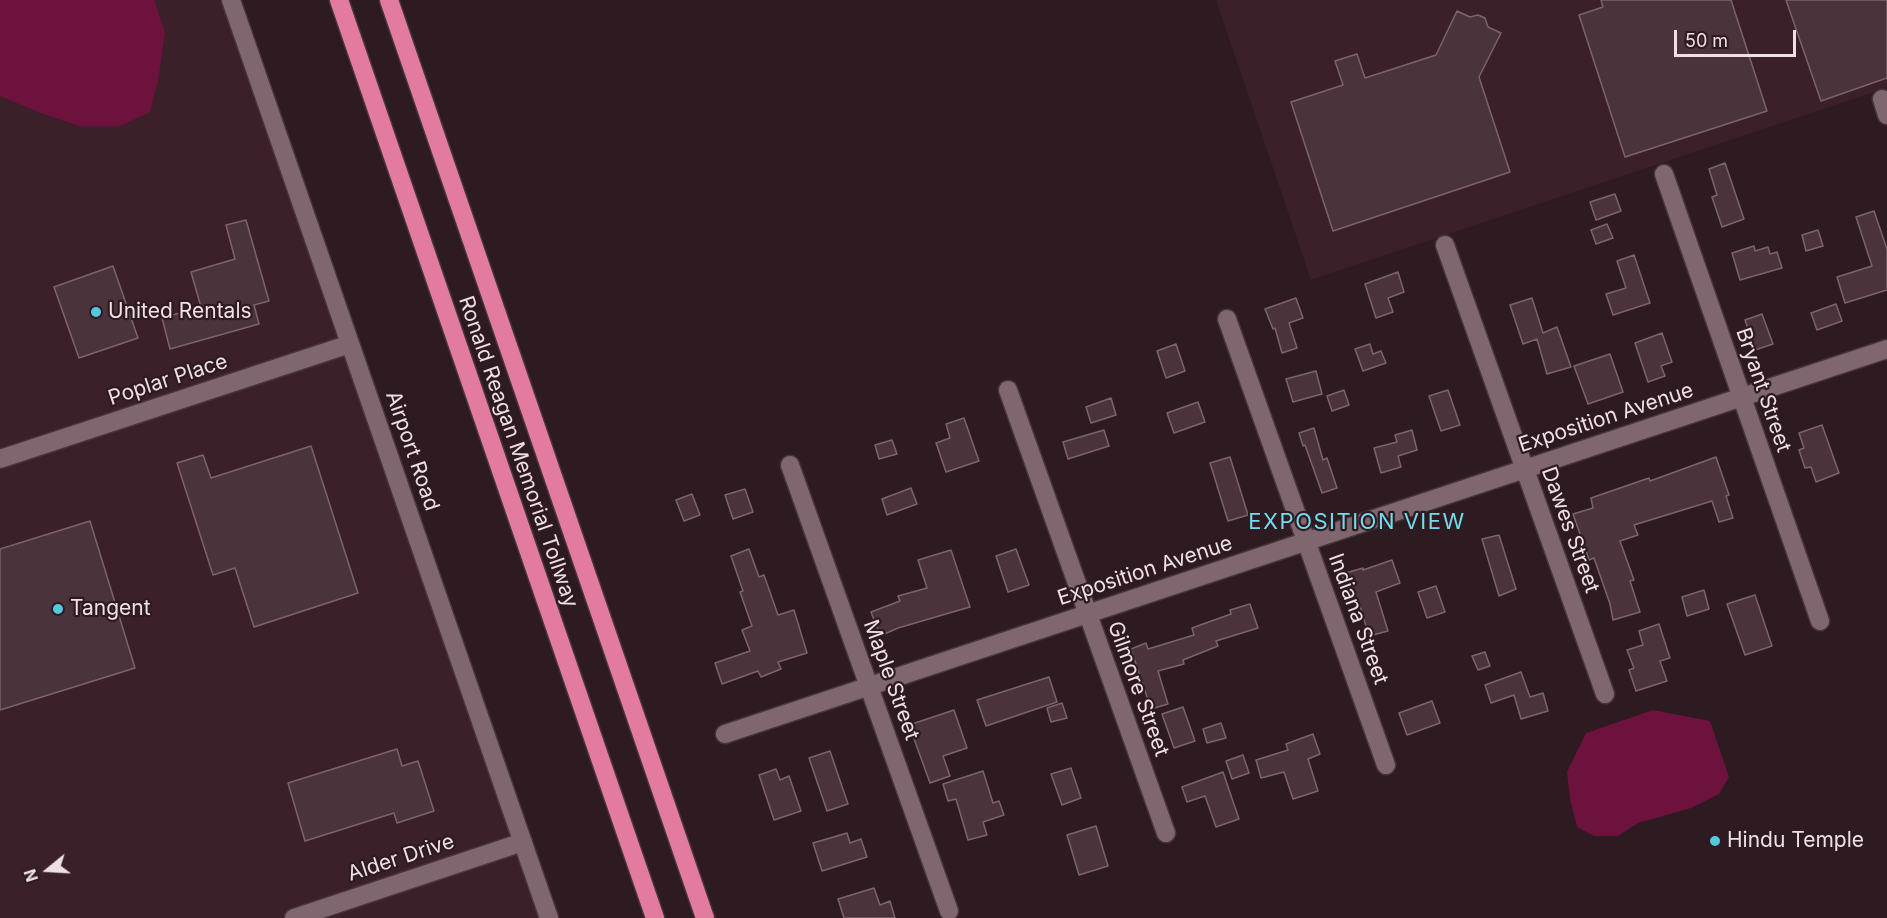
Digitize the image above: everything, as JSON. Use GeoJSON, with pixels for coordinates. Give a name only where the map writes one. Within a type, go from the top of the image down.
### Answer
{"type":"FeatureCollection","features":[{"type":"Feature","properties":{"kind":"highway","name":"Ronald Reagan Memorial Tollway"},"geometry":{"type":"LineString","coordinates":[[339,0],[655,918]]}},
{"type":"Feature","properties":{"kind":"highway","name":"Ronald Reagan Memorial Tollway"},"geometry":{"type":"LineString","coordinates":[[389,0],[705,918]]}},
{"type":"Feature","properties":{"kind":"street","name":"Airport Road"},"geometry":{"type":"LineString","coordinates":[[231,0],[549,918]]}},
{"type":"Feature","properties":{"kind":"street","name":"Bryant Street"},"geometry":{"type":"LineString","coordinates":[[1664,174],[1820,621]]}},
{"type":"Feature","properties":{"kind":"street","name":"Dawes Street"},"geometry":{"type":"LineString","coordinates":[[1445,245],[1605,694]]}},
{"type":"Feature","properties":{"kind":"street","name":"Indiana Street"},"geometry":{"type":"LineString","coordinates":[[1227,319],[1386,765]]}},
{"type":"Feature","properties":{"kind":"street","name":"Poplar Place"},"geometry":{"type":"LineString","coordinates":[[0,459],[350,344]]}},
{"type":"Feature","properties":{"kind":"street","name":"Exposition Avenue"},"geometry":{"type":"LineString","coordinates":[[725,734],[1887,350]]}},
{"type":"Feature","properties":{"kind":"street","name":"Gilmore Street"},"geometry":{"type":"LineString","coordinates":[[1008,390],[1166,833]]}},
{"type":"Feature","properties":{"kind":"street","name":"Maple Street"},"geometry":{"type":"LineString","coordinates":[[790,465],[949,911]]}},
{"type":"Feature","properties":{"kind":"street","name":"Alder Drive"},"geometry":{"type":"LineString","coordinates":[[294,918],[523,842]]}},
{"type":"Feature","properties":{"kind":"shaded area"},"geometry":{"type":"Polygon","coordinates":[[[0,0],[221,0],[541,918],[0,918],[0,0]]]}},
{"type":"Feature","properties":{"kind":"shaded area"},"geometry":{"type":"Polygon","coordinates":[[[0,0],[154,0],[165,33],[158,81],[150,112],[120,126],[79,126],[0,96],[0,0]]]}},
{"type":"Feature","properties":{"kind":"shaded area"},"geometry":{"type":"Polygon","coordinates":[[[1216,0],[1887,0],[1887,88],[1311,280],[1216,0]]]}},
{"type":"Feature","properties":{"kind":"shaded area"},"geometry":{"type":"Polygon","coordinates":[[[1653,710],[1710,721],[1729,777],[1719,794],[1691,808],[1638,823],[1618,836],[1594,836],[1577,827],[1570,799],[1567,772],[1586,733],[1653,710]]]}},
{"type":"Feature","properties":{"kind":"building"},"geometry":{"type":"Polygon","coordinates":[[[1601,0],[1731,0],[1767,111],[1625,157],[1579,15],[1603,7],[1601,0]]]}},
{"type":"Feature","properties":{"kind":"building"},"geometry":{"type":"Polygon","coordinates":[[[1786,0],[1887,0],[1887,78],[1821,101],[1786,0]]]}},
{"type":"Feature","properties":{"kind":"building"},"geometry":{"type":"Polygon","coordinates":[[[1457,11],[1470,17],[1478,15],[1485,18],[1488,27],[1501,33],[1479,77],[1510,172],[1333,231],[1291,102],[1343,85],[1335,61],[1357,54],[1365,78],[1436,55],[1457,11]]]}},
{"type":"Feature","properties":{"kind":"building"},"geometry":{"type":"Polygon","coordinates":[[[1725,163],[1744,219],[1722,227],[1712,197],[1717,195],[1709,169],[1725,163]]]}},
{"type":"Feature","properties":{"kind":"building"},"geometry":{"type":"Polygon","coordinates":[[[1615,194],[1621,211],[1596,220],[1590,202],[1615,194]]]}},
{"type":"Feature","properties":{"kind":"building"},"geometry":{"type":"Polygon","coordinates":[[[1874,211],[1887,249],[1887,290],[1845,303],[1837,277],[1872,266],[1856,217],[1874,211]]]}},
{"type":"Feature","properties":{"kind":"building"},"geometry":{"type":"Polygon","coordinates":[[[246,220],[269,301],[254,305],[259,324],[170,349],[162,318],[201,307],[191,272],[235,259],[226,225],[246,220]]]}},
{"type":"Feature","properties":{"kind":"building"},"geometry":{"type":"Polygon","coordinates":[[[1607,224],[1613,238],[1596,244],[1591,230],[1607,224]]]}},
{"type":"Feature","properties":{"kind":"building"},"geometry":{"type":"Polygon","coordinates":[[[1818,230],[1823,246],[1806,251],[1802,235],[1818,230]]]}},
{"type":"Feature","properties":{"kind":"building"},"geometry":{"type":"Polygon","coordinates":[[[1754,246],[1755,251],[1768,247],[1770,254],[1777,252],[1782,268],[1740,280],[1732,253],[1754,246]]]}},
{"type":"Feature","properties":{"kind":"building"},"geometry":{"type":"Polygon","coordinates":[[[1634,255],[1650,303],[1613,315],[1606,294],[1626,288],[1617,261],[1634,255]]]}},
{"type":"Feature","properties":{"kind":"building","name":"United Rentals"},"geometry":{"type":"Polygon","coordinates":[[[113,266],[138,338],[79,358],[54,287],[113,266]]]}},
{"type":"Feature","properties":{"kind":"building"},"geometry":{"type":"Polygon","coordinates":[[[1398,272],[1404,292],[1388,298],[1393,312],[1376,318],[1365,284],[1398,272]]]}},
{"type":"Feature","properties":{"kind":"building"},"geometry":{"type":"Polygon","coordinates":[[[1296,298],[1303,318],[1289,323],[1297,348],[1282,353],[1275,328],[1273,329],[1265,309],[1296,298]]]}},
{"type":"Feature","properties":{"kind":"building"},"geometry":{"type":"Polygon","coordinates":[[[1532,298],[1543,333],[1557,327],[1571,367],[1547,374],[1537,339],[1523,344],[1510,305],[1532,298]]]}},
{"type":"Feature","properties":{"kind":"building"},"geometry":{"type":"Polygon","coordinates":[[[1836,304],[1842,321],[1817,330],[1811,313],[1836,304]]]}},
{"type":"Feature","properties":{"kind":"building"},"geometry":{"type":"Polygon","coordinates":[[[1762,314],[1773,344],[1755,350],[1745,320],[1762,314]]]}},
{"type":"Feature","properties":{"kind":"building"},"geometry":{"type":"Polygon","coordinates":[[[1662,333],[1672,362],[1661,366],[1665,376],[1648,382],[1635,343],[1662,333]]]}},
{"type":"Feature","properties":{"kind":"building"},"geometry":{"type":"Polygon","coordinates":[[[1176,344],[1185,371],[1166,378],[1157,351],[1176,344]]]}},
{"type":"Feature","properties":{"kind":"building"},"geometry":{"type":"Polygon","coordinates":[[[1370,344],[1373,354],[1381,351],[1386,363],[1363,371],[1355,349],[1370,344]]]}},
{"type":"Feature","properties":{"kind":"building"},"geometry":{"type":"Polygon","coordinates":[[[1610,354],[1623,392],[1588,404],[1574,366],[1610,354]]]}},
{"type":"Feature","properties":{"kind":"building"},"geometry":{"type":"Polygon","coordinates":[[[1316,371],[1322,394],[1293,402],[1286,379],[1316,371]]]}},
{"type":"Feature","properties":{"kind":"building"},"geometry":{"type":"Polygon","coordinates":[[[1344,390],[1349,405],[1332,411],[1327,396],[1344,390]]]}},
{"type":"Feature","properties":{"kind":"building"},"geometry":{"type":"Polygon","coordinates":[[[1448,390],[1460,425],[1441,431],[1429,396],[1448,390]]]}},
{"type":"Feature","properties":{"kind":"building"},"geometry":{"type":"Polygon","coordinates":[[[1111,398],[1116,415],[1091,423],[1086,407],[1111,398]]]}},
{"type":"Feature","properties":{"kind":"building"},"geometry":{"type":"Polygon","coordinates":[[[1198,402],[1205,422],[1174,433],[1167,413],[1198,402]]]}},
{"type":"Feature","properties":{"kind":"building"},"geometry":{"type":"Polygon","coordinates":[[[964,418],[979,461],[946,472],[936,443],[950,438],[946,424],[964,418]]]}},
{"type":"Feature","properties":{"kind":"building"},"geometry":{"type":"Polygon","coordinates":[[[1822,425],[1839,473],[1816,482],[1811,467],[1805,468],[1799,450],[1804,448],[1799,433],[1822,425]]]}},
{"type":"Feature","properties":{"kind":"building"},"geometry":{"type":"Polygon","coordinates":[[[1314,428],[1323,460],[1327,458],[1337,488],[1322,493],[1299,433],[1314,428]]]}},
{"type":"Feature","properties":{"kind":"building"},"geometry":{"type":"Polygon","coordinates":[[[1104,430],[1109,446],[1068,459],[1063,442],[1104,430]]]}},
{"type":"Feature","properties":{"kind":"building"},"geometry":{"type":"Polygon","coordinates":[[[1412,430],[1417,450],[1398,456],[1401,467],[1381,473],[1374,448],[1397,442],[1395,435],[1412,430]]]}},
{"type":"Feature","properties":{"kind":"building"},"geometry":{"type":"Polygon","coordinates":[[[892,440],[897,454],[879,459],[875,445],[892,440]]]}},
{"type":"Feature","properties":{"kind":"building"},"geometry":{"type":"Polygon","coordinates":[[[311,446],[358,593],[254,627],[235,568],[213,575],[177,463],[203,455],[211,478],[311,446]]]}},
{"type":"Feature","properties":{"kind":"building"},"geometry":{"type":"Polygon","coordinates":[[[1230,457],[1248,515],[1228,521],[1210,463],[1230,457]]]}},
{"type":"Feature","properties":{"kind":"building"},"geometry":{"type":"Polygon","coordinates":[[[1716,457],[1729,495],[1726,496],[1733,518],[1719,522],[1712,501],[1634,525],[1638,535],[1620,541],[1634,580],[1630,581],[1640,612],[1613,620],[1610,604],[1594,558],[1589,560],[1573,514],[1593,508],[1591,498],[1649,478],[1650,481],[1716,457]]]}},
{"type":"Feature","properties":{"kind":"building"},"geometry":{"type":"Polygon","coordinates":[[[911,488],[917,504],[887,515],[882,499],[911,488]]]}},
{"type":"Feature","properties":{"kind":"building"},"geometry":{"type":"Polygon","coordinates":[[[745,489],[753,512],[733,519],[725,495],[745,489]]]}},
{"type":"Feature","properties":{"kind":"building"},"geometry":{"type":"Polygon","coordinates":[[[692,494],[700,515],[684,521],[676,500],[692,494]]]}},
{"type":"Feature","properties":{"kind":"building","name":"Tangent"},"geometry":{"type":"Polygon","coordinates":[[[90,521],[135,668],[0,710],[0,549],[90,521]]]}},
{"type":"Feature","properties":{"kind":"building"},"geometry":{"type":"Polygon","coordinates":[[[1499,535],[1516,589],[1499,596],[1482,539],[1499,535]]]}},
{"type":"Feature","properties":{"kind":"building"},"geometry":{"type":"Polygon","coordinates":[[[749,549],[759,577],[764,575],[778,615],[794,610],[807,653],[778,662],[781,669],[761,677],[758,671],[722,684],[715,663],[750,651],[742,630],[752,626],[731,556],[749,549]]]}},
{"type":"Feature","properties":{"kind":"building"},"geometry":{"type":"Polygon","coordinates":[[[1016,549],[1029,585],[1008,592],[996,556],[1016,549]]]}},
{"type":"Feature","properties":{"kind":"building"},"geometry":{"type":"Polygon","coordinates":[[[951,550],[970,607],[898,628],[880,636],[871,612],[900,601],[898,596],[927,588],[918,560],[951,550]]]}},
{"type":"Feature","properties":{"kind":"building"},"geometry":{"type":"Polygon","coordinates":[[[1392,560],[1400,583],[1376,592],[1388,631],[1369,636],[1358,600],[1350,602],[1342,574],[1363,568],[1363,570],[1392,560]]]}},
{"type":"Feature","properties":{"kind":"building"},"geometry":{"type":"Polygon","coordinates":[[[1436,586],[1445,612],[1427,618],[1418,592],[1436,586]]]}},
{"type":"Feature","properties":{"kind":"building"},"geometry":{"type":"Polygon","coordinates":[[[1704,590],[1709,609],[1687,616],[1682,597],[1704,590]]]}},
{"type":"Feature","properties":{"kind":"building"},"geometry":{"type":"Polygon","coordinates":[[[1755,595],[1772,646],[1745,655],[1727,604],[1755,595]]]}},
{"type":"Feature","properties":{"kind":"building"},"geometry":{"type":"Polygon","coordinates":[[[1250,604],[1258,628],[1216,641],[1218,646],[1183,660],[1184,664],[1158,671],[1168,704],[1151,709],[1131,649],[1146,643],[1148,649],[1194,635],[1192,628],[1231,614],[1230,610],[1250,604]]]}},
{"type":"Feature","properties":{"kind":"building"},"geometry":{"type":"Polygon","coordinates":[[[1659,624],[1670,658],[1660,661],[1667,681],[1636,691],[1629,670],[1634,668],[1627,650],[1643,645],[1639,631],[1659,624]]]}},
{"type":"Feature","properties":{"kind":"building"},"geometry":{"type":"Polygon","coordinates":[[[1485,652],[1490,666],[1478,670],[1472,656],[1485,652]]]}},
{"type":"Feature","properties":{"kind":"building"},"geometry":{"type":"Polygon","coordinates":[[[1521,672],[1530,697],[1543,693],[1548,711],[1521,719],[1514,695],[1491,703],[1485,685],[1521,672]]]}},
{"type":"Feature","properties":{"kind":"building"},"geometry":{"type":"Polygon","coordinates":[[[1049,677],[1057,702],[986,726],[977,700],[1049,677]]]}},
{"type":"Feature","properties":{"kind":"building"},"geometry":{"type":"Polygon","coordinates":[[[1432,701],[1440,723],[1407,735],[1399,713],[1432,701]]]}},
{"type":"Feature","properties":{"kind":"building"},"geometry":{"type":"Polygon","coordinates":[[[1062,703],[1067,718],[1051,722],[1047,708],[1062,703]]]}},
{"type":"Feature","properties":{"kind":"building"},"geometry":{"type":"Polygon","coordinates":[[[1183,707],[1195,741],[1174,748],[1162,714],[1183,707]]]}},
{"type":"Feature","properties":{"kind":"building"},"geometry":{"type":"Polygon","coordinates":[[[954,710],[967,748],[943,756],[950,776],[930,783],[909,725],[954,710]]]}},
{"type":"Feature","properties":{"kind":"building"},"geometry":{"type":"Polygon","coordinates":[[[1221,723],[1226,738],[1207,743],[1203,729],[1221,723]]]}},
{"type":"Feature","properties":{"kind":"building"},"geometry":{"type":"Polygon","coordinates":[[[1313,734],[1320,754],[1308,759],[1318,791],[1293,799],[1284,772],[1261,778],[1256,760],[1288,750],[1286,744],[1313,734]]]}},
{"type":"Feature","properties":{"kind":"building"},"geometry":{"type":"Polygon","coordinates":[[[397,749],[402,766],[418,761],[434,811],[397,823],[394,813],[305,841],[288,783],[397,749]]]}},
{"type":"Feature","properties":{"kind":"building"},"geometry":{"type":"Polygon","coordinates":[[[830,751],[848,804],[827,811],[809,758],[830,751]]]}},
{"type":"Feature","properties":{"kind":"building"},"geometry":{"type":"Polygon","coordinates":[[[1243,755],[1249,773],[1232,779],[1226,761],[1243,755]]]}},
{"type":"Feature","properties":{"kind":"building"},"geometry":{"type":"Polygon","coordinates":[[[1071,768],[1081,798],[1062,805],[1051,774],[1071,768]]]}},
{"type":"Feature","properties":{"kind":"building"},"geometry":{"type":"Polygon","coordinates":[[[776,769],[780,780],[789,776],[801,811],[774,820],[759,775],[776,769]]]}},
{"type":"Feature","properties":{"kind":"building"},"geometry":{"type":"Polygon","coordinates":[[[983,771],[993,803],[999,801],[1004,815],[983,822],[987,835],[968,840],[956,799],[948,801],[943,784],[983,771]]]}},
{"type":"Feature","properties":{"kind":"building"},"geometry":{"type":"Polygon","coordinates":[[[1223,772],[1239,819],[1216,827],[1205,796],[1187,802],[1182,787],[1223,772]]]}},
{"type":"Feature","properties":{"kind":"building"},"geometry":{"type":"Polygon","coordinates":[[[1096,826],[1108,866],[1079,875],[1067,835],[1096,826]]]}},
{"type":"Feature","properties":{"kind":"building"},"geometry":{"type":"Polygon","coordinates":[[[847,833],[850,843],[861,839],[867,857],[822,871],[813,843],[847,833]]]}},
{"type":"Feature","properties":{"kind":"building"},"geometry":{"type":"Polygon","coordinates":[[[874,888],[880,905],[890,901],[895,918],[844,918],[838,899],[874,888]]]}},
{"type":"Feature","properties":{"kind":"place","name":"United Rentals"},"geometry":{"type":"Point","coordinates":[96,312]}},
{"type":"Feature","properties":{"kind":"place","name":"Tangent"},"geometry":{"type":"Point","coordinates":[58,609]}},
{"type":"Feature","properties":{"kind":"place","name":"Hindu Temple"},"geometry":{"type":"Point","coordinates":[1715,841]}},
{"type":"Feature","properties":{"kind":"district","name":"EXPOSITION VIEW"},"geometry":{"type":"Point","coordinates":[1357,522]}}]}
